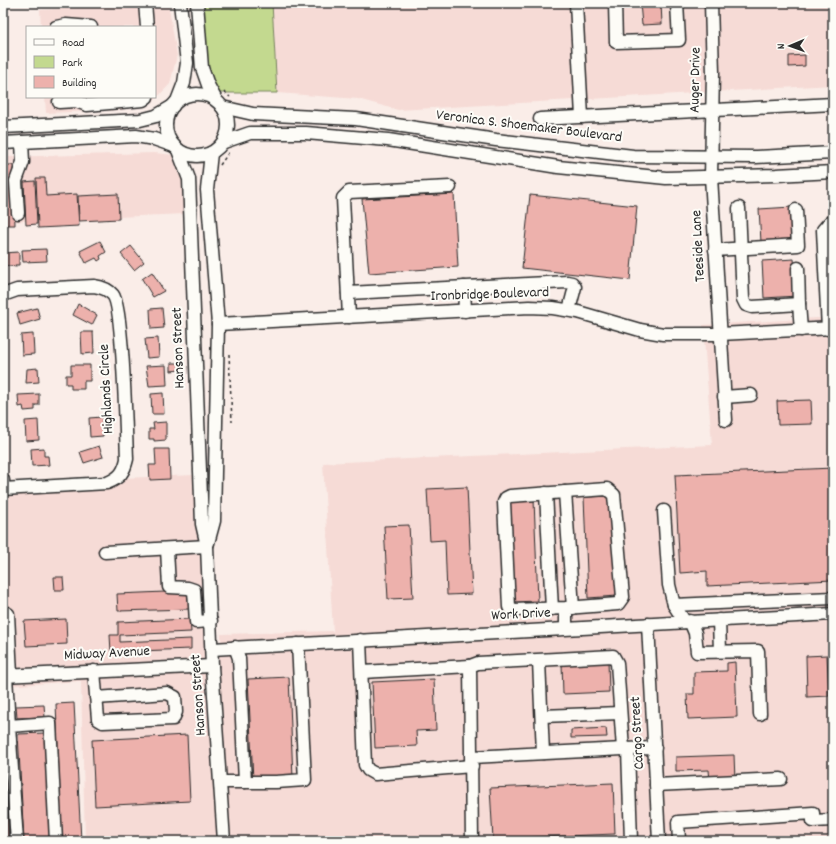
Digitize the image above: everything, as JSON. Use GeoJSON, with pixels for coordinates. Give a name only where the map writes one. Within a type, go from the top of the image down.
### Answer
{"type":"FeatureCollection","features":[{"type":"Feature","properties":{"kind":"street"},"geometry":{"type":"LineString","coordinates":[[145,3],[146,26]]}},
{"type":"Feature","properties":{"kind":"street","name":"Hanson Street"},"geometry":{"type":"LineString","coordinates":[[180,3],[187,63],[184,84],[175,104],[168,114],[166,126],[169,139],[176,148],[189,179],[202,524],[207,546],[212,666],[224,841]]}},
{"type":"Feature","properties":{"kind":"street"},"geometry":{"type":"LineString","coordinates":[[197,3],[202,68],[208,85],[220,99],[228,124],[228,145]]}},
{"type":"Feature","properties":{"kind":"street"},"geometry":{"type":"LineString","coordinates":[[576,3],[582,117]]}},
{"type":"Feature","properties":{"kind":"street"},"geometry":{"type":"LineString","coordinates":[[615,3],[616,42],[678,40],[677,3]]}},
{"type":"Feature","properties":{"kind":"street","name":"Auger Drive"},"geometry":{"type":"LineString","coordinates":[[710,157],[713,73],[711,3]]}},
{"type":"Feature","properties":{"kind":"street"},"geometry":{"type":"LineString","coordinates":[[61,26],[78,26]]}},
{"type":"Feature","properties":{"kind":"street"},"geometry":{"type":"LineString","coordinates":[[3,127],[140,120],[156,116],[192,94],[220,99]]}},
{"type":"Feature","properties":{"kind":"street"},"geometry":{"type":"LineString","coordinates":[[59,124],[58,100],[76,101],[87,105],[144,100],[146,98]]}},
{"type":"Feature","properties":{"kind":"street","name":"Veronica S. Shoemaker Boulevard"},"geometry":{"type":"LineString","coordinates":[[220,99],[253,114],[356,119],[496,140],[633,156],[756,157],[833,153]]}},
{"type":"Feature","properties":{"kind":"street","name":"Veronica S. Shoemaker Boulevard"},"geometry":{"type":"LineString","coordinates":[[540,119],[833,104]]}},
{"type":"Feature","properties":{"kind":"street"},"geometry":{"type":"LineString","coordinates":[[3,143],[136,136],[154,139],[194,156],[211,153],[250,133],[306,133],[388,140],[558,167],[666,178],[833,172]]}},
{"type":"Feature","properties":{"kind":"street"},"geometry":{"type":"LineString","coordinates":[[18,213],[16,181],[22,162],[22,142]]}},
{"type":"Feature","properties":{"kind":"street","name":"Hanson Street"},"geometry":{"type":"LineString","coordinates":[[207,546],[214,521],[218,324],[207,190],[211,153]]}},
{"type":"Feature","properties":{"kind":"street","name":"Teeside Lane"},"geometry":{"type":"LineString","coordinates":[[710,157],[726,420]]}},
{"type":"Feature","properties":{"kind":"street"},"geometry":{"type":"LineString","coordinates":[[349,317],[343,198],[345,194],[349,192],[450,187]]}},
{"type":"Feature","properties":{"kind":"street"},"geometry":{"type":"LineString","coordinates":[[739,208],[743,299],[746,305],[752,307],[799,304]]}},
{"type":"Feature","properties":{"kind":"street"},"geometry":{"type":"LineString","coordinates":[[715,250],[798,245],[796,210]]}},
{"type":"Feature","properties":{"kind":"street"},"geometry":{"type":"LineString","coordinates":[[830,328],[830,305],[823,230],[830,222],[833,222]]}},
{"type":"Feature","properties":{"kind":"street"},"geometry":{"type":"LineString","coordinates":[[798,268],[800,330]]}},
{"type":"Feature","properties":{"kind":"street"},"geometry":{"type":"LineString","coordinates":[[348,293],[572,283],[575,288],[569,310]]}},
{"type":"Feature","properties":{"kind":"street","name":"Highlands Circle"},"geometry":{"type":"LineString","coordinates":[[3,295],[17,290],[94,286],[104,288],[114,295],[118,305],[127,459],[124,471],[121,475],[117,479],[107,483],[3,489],[3,480]]}},
{"type":"Feature","properties":{"kind":"street"},"geometry":{"type":"LineString","coordinates":[[464,287],[465,311]]}},
{"type":"Feature","properties":{"kind":"street","name":"Ironbridge Boulevard"},"geometry":{"type":"LineString","coordinates":[[218,324],[529,307],[569,310],[640,330],[664,334],[720,334],[830,328]]}},
{"type":"Feature","properties":{"kind":"street"},"geometry":{"type":"LineString","coordinates":[[724,397],[751,395]]}},
{"type":"Feature","properties":{"kind":"street"},"geometry":{"type":"LineString","coordinates":[[607,489],[614,495],[623,597],[618,604],[552,609],[514,610],[510,607],[504,502],[506,498],[510,496],[546,493],[607,489]]}},
{"type":"Feature","properties":{"kind":"street"},"geometry":{"type":"LineString","coordinates":[[565,492],[569,608],[566,628]]}},
{"type":"Feature","properties":{"kind":"street"},"geometry":{"type":"LineString","coordinates":[[546,493],[552,609]]}},
{"type":"Feature","properties":{"kind":"street"},"geometry":{"type":"LineString","coordinates":[[664,511],[669,585],[674,604],[695,633],[697,652],[758,651],[760,714]]}},
{"type":"Feature","properties":{"kind":"street"},"geometry":{"type":"LineString","coordinates":[[104,552],[207,546]]}},
{"type":"Feature","properties":{"kind":"street"},"geometry":{"type":"LineString","coordinates":[[167,549],[169,587],[188,588],[194,590],[196,622],[211,621]]}},
{"type":"Feature","properties":{"kind":"street"},"geometry":{"type":"LineString","coordinates":[[674,604],[833,598]]}},
{"type":"Feature","properties":{"kind":"street"},"geometry":{"type":"LineString","coordinates":[[3,611],[8,614],[7,675],[16,841]]}},
{"type":"Feature","properties":{"kind":"street","name":"Work Drive"},"geometry":{"type":"LineString","coordinates":[[212,649],[833,614]]}},
{"type":"Feature","properties":{"kind":"street"},"geometry":{"type":"LineString","coordinates":[[719,620],[720,651]]}},
{"type":"Feature","properties":{"kind":"street","name":"Cargo Street"},"geometry":{"type":"LineString","coordinates":[[648,624],[659,841]]}},
{"type":"Feature","properties":{"kind":"street"},"geometry":{"type":"LineString","coordinates":[[360,640],[365,765],[368,770],[375,774],[543,753],[655,748]]}},
{"type":"Feature","properties":{"kind":"street"},"geometry":{"type":"LineString","coordinates":[[221,782],[305,780],[298,644]]}},
{"type":"Feature","properties":{"kind":"street"},"geometry":{"type":"LineString","coordinates":[[235,647],[239,658],[245,782]]}},
{"type":"Feature","properties":{"kind":"street"},"geometry":{"type":"LineString","coordinates":[[362,672],[470,666],[478,663],[613,656],[617,663],[620,713],[625,749],[631,841]]}},
{"type":"Feature","properties":{"kind":"street"},"geometry":{"type":"LineString","coordinates":[[539,661],[543,753]]}},
{"type":"Feature","properties":{"kind":"street","name":"Midway Avenue"},"geometry":{"type":"LineString","coordinates":[[7,675],[212,666]]}},
{"type":"Feature","properties":{"kind":"street"},"geometry":{"type":"LineString","coordinates":[[470,666],[469,716],[472,762],[472,841]]}},
{"type":"Feature","properties":{"kind":"street"},"geometry":{"type":"LineString","coordinates":[[94,671],[96,698],[98,719],[103,722],[173,719],[176,712],[176,697],[167,693],[96,698]]}},
{"type":"Feature","properties":{"kind":"street"},"geometry":{"type":"LineString","coordinates":[[542,716],[620,713]]}},
{"type":"Feature","properties":{"kind":"street"},"geometry":{"type":"LineString","coordinates":[[9,726],[50,723],[56,841]]}},
{"type":"Feature","properties":{"kind":"street"},"geometry":{"type":"LineString","coordinates":[[656,784],[782,779]]}},
{"type":"Feature","properties":{"kind":"street"},"geometry":{"type":"LineString","coordinates":[[680,841],[678,822],[813,813],[813,821],[833,820]]}},
{"type":"Feature","properties":{"kind":"street"},"geometry":{"type":"LineString","coordinates":[[658,828],[679,827]]}},
{"type":"Feature","properties":{"kind":"path"},"geometry":{"type":"LineString","coordinates":[[220,99],[231,98]]}},
{"type":"Feature","properties":{"kind":"path"},"geometry":{"type":"LineString","coordinates":[[220,167],[228,145]]}},
{"type":"Feature","properties":{"kind":"path"},"geometry":{"type":"LineString","coordinates":[[228,348],[232,422]]}},
{"type":"Feature","properties":{"kind":"shaded area"},"geometry":{"type":"Polygon","coordinates":[[[137,3],[168,3],[177,55],[170,84],[153,102],[121,110],[46,113],[45,98],[156,98],[156,26],[41,26],[40,10],[137,3]]]}},
{"type":"Feature","properties":{"kind":"shaded area"},"geometry":{"type":"Polygon","coordinates":[[[272,3],[833,3],[833,85],[398,110],[358,99],[277,93],[272,3]]]}},
{"type":"Feature","properties":{"kind":"shaded area"},"geometry":{"type":"Polygon","coordinates":[[[154,153],[175,155],[184,180],[185,214],[3,222],[3,157],[154,153]]]}},
{"type":"Feature","properties":{"kind":"shaded area"},"geometry":{"type":"Polygon","coordinates":[[[833,317],[833,841],[229,841],[217,644],[221,644],[221,634],[333,631],[323,463],[712,445],[703,325],[833,317]]]}},
{"type":"Feature","properties":{"kind":"shaded area"},"geometry":{"type":"Polygon","coordinates":[[[195,475],[202,546],[219,841],[85,841],[81,681],[3,686],[3,483],[195,475]]]}},
{"type":"Feature","properties":{"kind":"green space"},"geometry":{"type":"Polygon","coordinates":[[[202,3],[272,3],[277,93],[218,93],[213,83],[207,61],[202,3]]]}},
{"type":"Feature","properties":{"kind":"building"},"geometry":{"type":"Polygon","coordinates":[[[640,3],[661,3],[662,24],[642,25],[640,3]]]}},
{"type":"Feature","properties":{"kind":"building"},"geometry":{"type":"Polygon","coordinates":[[[805,55],[805,66],[789,67],[789,56],[805,55]]]}},
{"type":"Feature","properties":{"kind":"building"},"geometry":{"type":"Polygon","coordinates":[[[3,165],[13,165],[15,225],[3,225],[3,165]]]}},
{"type":"Feature","properties":{"kind":"building"},"geometry":{"type":"Polygon","coordinates":[[[36,178],[45,178],[46,196],[77,194],[79,226],[38,228],[36,178]]]}},
{"type":"Feature","properties":{"kind":"building"},"geometry":{"type":"Polygon","coordinates":[[[35,181],[37,224],[26,225],[24,182],[35,181]]]}},
{"type":"Feature","properties":{"kind":"building"},"geometry":{"type":"Polygon","coordinates":[[[118,194],[119,219],[79,221],[78,196],[118,194]]]}},
{"type":"Feature","properties":{"kind":"building"},"geometry":{"type":"Polygon","coordinates":[[[454,194],[458,267],[369,273],[362,199],[454,194]]]}},
{"type":"Feature","properties":{"kind":"building"},"geometry":{"type":"Polygon","coordinates":[[[530,195],[637,206],[630,280],[522,268],[530,195]]]}},
{"type":"Feature","properties":{"kind":"building"},"geometry":{"type":"Polygon","coordinates":[[[792,207],[794,240],[761,242],[759,209],[792,207]]]}},
{"type":"Feature","properties":{"kind":"building"},"geometry":{"type":"Polygon","coordinates":[[[100,241],[106,252],[100,256],[101,259],[98,261],[96,258],[86,263],[80,251],[100,241]]]}},
{"type":"Feature","properties":{"kind":"building"},"geometry":{"type":"Polygon","coordinates":[[[131,246],[144,262],[134,270],[121,254],[131,246]]]}},
{"type":"Feature","properties":{"kind":"building"},"geometry":{"type":"Polygon","coordinates":[[[46,249],[47,261],[23,262],[22,250],[46,249]]]}},
{"type":"Feature","properties":{"kind":"building"},"geometry":{"type":"Polygon","coordinates":[[[19,252],[19,265],[15,265],[16,267],[3,265],[3,253],[19,252]]]}},
{"type":"Feature","properties":{"kind":"building"},"geometry":{"type":"Polygon","coordinates":[[[794,259],[797,296],[764,298],[762,261],[794,259]]]}},
{"type":"Feature","properties":{"kind":"building"},"geometry":{"type":"Polygon","coordinates":[[[152,272],[164,291],[153,297],[142,279],[152,272]]]}},
{"type":"Feature","properties":{"kind":"building"},"geometry":{"type":"Polygon","coordinates":[[[78,304],[97,315],[92,325],[73,315],[78,304]]]}},
{"type":"Feature","properties":{"kind":"building"},"geometry":{"type":"Polygon","coordinates":[[[37,308],[40,319],[20,325],[17,313],[37,308]]]}},
{"type":"Feature","properties":{"kind":"building"},"geometry":{"type":"Polygon","coordinates":[[[162,308],[164,328],[151,329],[150,309],[162,308]]]}},
{"type":"Feature","properties":{"kind":"building"},"geometry":{"type":"Polygon","coordinates":[[[81,332],[93,332],[94,353],[82,354],[81,332]]]}},
{"type":"Feature","properties":{"kind":"building"},"geometry":{"type":"Polygon","coordinates":[[[33,334],[34,354],[22,355],[21,335],[33,334]]]}},
{"type":"Feature","properties":{"kind":"building"},"geometry":{"type":"Polygon","coordinates":[[[158,338],[159,357],[147,358],[145,339],[158,338]]]}},
{"type":"Feature","properties":{"kind":"building"},"geometry":{"type":"Polygon","coordinates":[[[171,363],[180,363],[180,370],[171,371],[171,363]]]}},
{"type":"Feature","properties":{"kind":"building"},"geometry":{"type":"Polygon","coordinates":[[[71,365],[90,365],[90,381],[84,381],[84,389],[71,389],[71,384],[66,384],[66,375],[71,375],[71,365]]]}},
{"type":"Feature","properties":{"kind":"building"},"geometry":{"type":"Polygon","coordinates":[[[166,365],[167,385],[149,386],[146,366],[166,365]]]}},
{"type":"Feature","properties":{"kind":"building"},"geometry":{"type":"Polygon","coordinates":[[[38,368],[39,382],[26,383],[27,369],[38,368]]]}},
{"type":"Feature","properties":{"kind":"building"},"geometry":{"type":"Polygon","coordinates":[[[832,368],[833,368],[833,394],[832,368]]]}},
{"type":"Feature","properties":{"kind":"building"},"geometry":{"type":"Polygon","coordinates":[[[163,393],[164,414],[152,414],[151,394],[163,393]]]}},
{"type":"Feature","properties":{"kind":"building"},"geometry":{"type":"Polygon","coordinates":[[[39,394],[39,405],[35,405],[35,410],[24,411],[23,406],[19,407],[18,395],[39,394]]]}},
{"type":"Feature","properties":{"kind":"building"},"geometry":{"type":"Polygon","coordinates":[[[811,400],[812,424],[778,425],[777,401],[811,400]]]}},
{"type":"Feature","properties":{"kind":"building"},"geometry":{"type":"Polygon","coordinates":[[[102,417],[103,436],[90,437],[89,418],[102,417]]]}},
{"type":"Feature","properties":{"kind":"building"},"geometry":{"type":"Polygon","coordinates":[[[38,420],[39,440],[26,441],[25,421],[38,420]]]}},
{"type":"Feature","properties":{"kind":"building"},"geometry":{"type":"Polygon","coordinates":[[[166,422],[166,440],[154,441],[154,439],[149,439],[149,429],[154,429],[153,423],[166,422]]]}},
{"type":"Feature","properties":{"kind":"building"},"geometry":{"type":"Polygon","coordinates":[[[99,446],[103,457],[84,463],[80,452],[99,446]]]}},
{"type":"Feature","properties":{"kind":"building"},"geometry":{"type":"Polygon","coordinates":[[[44,448],[44,456],[48,456],[49,465],[32,466],[31,449],[44,448]]]}},
{"type":"Feature","properties":{"kind":"building"},"geometry":{"type":"Polygon","coordinates":[[[155,449],[169,449],[170,479],[150,480],[149,465],[156,465],[155,449]]]}},
{"type":"Feature","properties":{"kind":"building"},"geometry":{"type":"Polygon","coordinates":[[[833,468],[833,580],[707,586],[707,571],[680,573],[675,475],[833,468]]]}},
{"type":"Feature","properties":{"kind":"building"},"geometry":{"type":"Polygon","coordinates":[[[467,487],[472,594],[447,595],[445,540],[430,541],[427,489],[467,487]]]}},
{"type":"Feature","properties":{"kind":"building"},"geometry":{"type":"Polygon","coordinates":[[[612,496],[617,596],[588,598],[584,497],[612,496]]]}},
{"type":"Feature","properties":{"kind":"building"},"geometry":{"type":"Polygon","coordinates":[[[534,500],[538,601],[511,602],[506,502],[534,500]]]}},
{"type":"Feature","properties":{"kind":"building"},"geometry":{"type":"Polygon","coordinates":[[[409,525],[413,598],[388,599],[384,526],[409,525]]]}},
{"type":"Feature","properties":{"kind":"building"},"geometry":{"type":"Polygon","coordinates":[[[54,577],[63,577],[64,590],[55,590],[54,577]]]}},
{"type":"Feature","properties":{"kind":"building"},"geometry":{"type":"Polygon","coordinates":[[[189,591],[189,609],[118,611],[117,594],[189,591]]]}},
{"type":"Feature","properties":{"kind":"building"},"geometry":{"type":"Polygon","coordinates":[[[66,619],[67,644],[26,646],[24,621],[66,619]]]}},
{"type":"Feature","properties":{"kind":"building"},"geometry":{"type":"Polygon","coordinates":[[[190,619],[191,632],[120,635],[120,642],[191,639],[191,649],[111,652],[110,635],[118,635],[118,622],[190,619]]]}},
{"type":"Feature","properties":{"kind":"building"},"geometry":{"type":"Polygon","coordinates":[[[827,655],[829,696],[807,697],[806,656],[827,655]]]}},
{"type":"Feature","properties":{"kind":"building"},"geometry":{"type":"Polygon","coordinates":[[[608,661],[609,692],[563,694],[562,663],[608,661]]]}},
{"type":"Feature","properties":{"kind":"building"},"geometry":{"type":"Polygon","coordinates":[[[735,662],[737,717],[688,719],[687,694],[694,694],[694,672],[727,671],[727,663],[735,662]]]}},
{"type":"Feature","properties":{"kind":"building"},"geometry":{"type":"Polygon","coordinates":[[[289,677],[293,779],[253,780],[248,679],[289,677]]]}},
{"type":"Feature","properties":{"kind":"building"},"geometry":{"type":"Polygon","coordinates":[[[434,679],[436,730],[416,731],[417,746],[375,748],[372,682],[434,679]]]}},
{"type":"Feature","properties":{"kind":"building"},"geometry":{"type":"Polygon","coordinates":[[[74,703],[81,841],[62,841],[56,704],[74,703]]]}},
{"type":"Feature","properties":{"kind":"building"},"geometry":{"type":"Polygon","coordinates":[[[44,705],[45,717],[17,718],[16,706],[44,705]]]}},
{"type":"Feature","properties":{"kind":"building"},"geometry":{"type":"Polygon","coordinates":[[[606,728],[607,737],[571,738],[571,730],[606,728]]]}},
{"type":"Feature","properties":{"kind":"building"},"geometry":{"type":"Polygon","coordinates":[[[3,731],[9,841],[3,841],[3,731]]]}},
{"type":"Feature","properties":{"kind":"building"},"geometry":{"type":"Polygon","coordinates":[[[45,733],[51,841],[24,841],[18,734],[45,733]]]}},
{"type":"Feature","properties":{"kind":"building"},"geometry":{"type":"Polygon","coordinates":[[[187,735],[190,801],[95,806],[92,740],[187,735]]]}},
{"type":"Feature","properties":{"kind":"building"},"geometry":{"type":"Polygon","coordinates":[[[734,755],[735,780],[710,781],[709,770],[676,771],[676,757],[734,755]]]}},
{"type":"Feature","properties":{"kind":"building"},"geometry":{"type":"Polygon","coordinates":[[[613,783],[615,834],[493,839],[490,788],[613,783]]]}},
{"type":"Feature","properties":{"kind":"building"},"geometry":{"type":"Polygon","coordinates":[[[833,840],[833,841],[807,841],[833,840]]]}}]}
